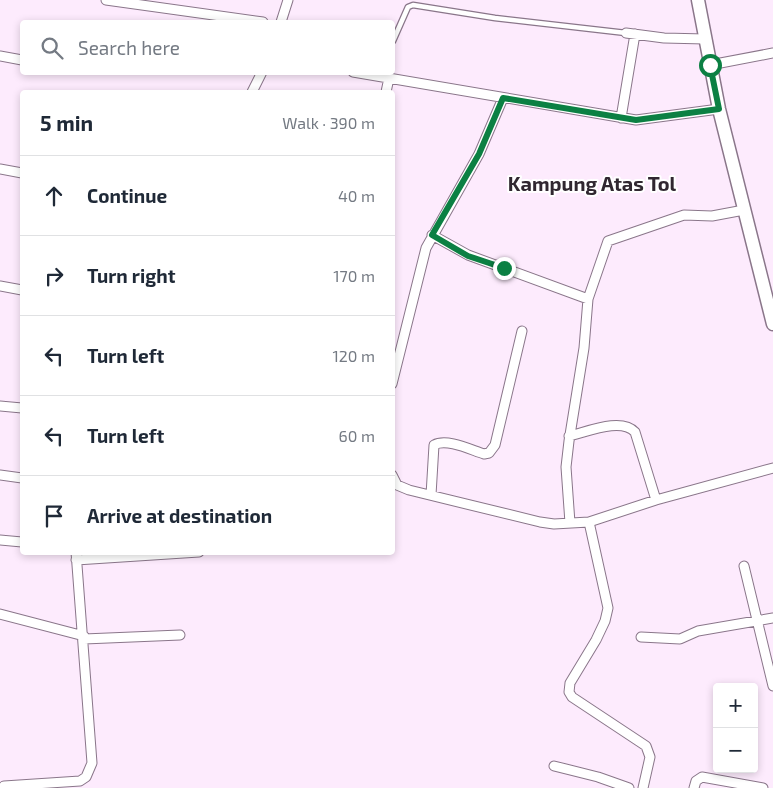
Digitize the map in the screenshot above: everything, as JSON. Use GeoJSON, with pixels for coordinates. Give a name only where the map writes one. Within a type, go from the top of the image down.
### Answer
{"type":"FeatureCollection","features":[{"type":"Feature","properties":{"kind":"main road"},"geometry":{"type":"LineString","coordinates":[[698,0],[719,109],[773,324]]}},
{"type":"Feature","properties":{"kind":"street"},"geometry":{"type":"LineString","coordinates":[[106,0],[249,20]]}},
{"type":"Feature","properties":{"kind":"street"},"geometry":{"type":"LineString","coordinates":[[282,20],[288,0]]}},
{"type":"Feature","properties":{"kind":"street"},"geometry":{"type":"LineString","coordinates":[[622,118],[630,33],[705,38]]}},
{"type":"Feature","properties":{"kind":"street"},"geometry":{"type":"LineString","coordinates":[[710,65],[773,53]]}},
{"type":"Feature","properties":{"kind":"street"},"geometry":{"type":"LineString","coordinates":[[0,56],[20,60]]}},
{"type":"Feature","properties":{"kind":"street"},"geometry":{"type":"LineString","coordinates":[[253,90],[260,75]]}},
{"type":"Feature","properties":{"kind":"street"},"geometry":{"type":"LineString","coordinates":[[372,75],[622,118],[648,119],[719,109]]}},
{"type":"Feature","properties":{"kind":"street"},"geometry":{"type":"LineString","coordinates":[[386,90],[389,78]]}},
{"type":"Feature","properties":{"kind":"street"},"geometry":{"type":"LineString","coordinates":[[395,372],[424,254],[432,235],[479,154],[503,98]]}},
{"type":"Feature","properties":{"kind":"street"},"geometry":{"type":"LineString","coordinates":[[0,169],[20,173]]}},
{"type":"Feature","properties":{"kind":"street"},"geometry":{"type":"LineString","coordinates":[[570,523],[566,467],[569,436],[584,348],[588,299],[598,274],[605,246],[612,238],[684,214],[712,216],[744,210]]}},
{"type":"Feature","properties":{"kind":"street"},"geometry":{"type":"LineString","coordinates":[[432,235],[468,256],[588,299]]}},
{"type":"Feature","properties":{"kind":"street"},"geometry":{"type":"LineString","coordinates":[[0,286],[20,290]]}},
{"type":"Feature","properties":{"kind":"street"},"geometry":{"type":"LineString","coordinates":[[431,495],[432,449],[434,445],[439,442],[446,443],[484,454],[489,453],[496,445],[522,331]]}},
{"type":"Feature","properties":{"kind":"street"},"geometry":{"type":"LineString","coordinates":[[0,406],[20,408]]}},
{"type":"Feature","properties":{"kind":"street"},"geometry":{"type":"LineString","coordinates":[[569,436],[619,426],[631,428],[635,432],[656,500]]}},
{"type":"Feature","properties":{"kind":"street"},"geometry":{"type":"LineString","coordinates":[[395,480],[401,487],[520,518],[554,524],[589,522],[656,500],[773,468]]}},
{"type":"Feature","properties":{"kind":"street"},"geometry":{"type":"LineString","coordinates":[[0,475],[20,478]]}},
{"type":"Feature","properties":{"kind":"street"},"geometry":{"type":"LineString","coordinates":[[589,522],[608,608],[602,628],[570,683],[569,692],[572,697],[646,746],[650,757],[643,788]]}},
{"type":"Feature","properties":{"kind":"street"},"geometry":{"type":"LineString","coordinates":[[0,540],[20,542]]}},
{"type":"Feature","properties":{"kind":"street"},"geometry":{"type":"LineString","coordinates":[[4,788],[4,786],[80,781],[90,772],[92,763],[84,637],[76,556],[107,555]]}},
{"type":"Feature","properties":{"kind":"street"},"geometry":{"type":"LineString","coordinates":[[744,566],[773,686]]}},
{"type":"Feature","properties":{"kind":"street"},"geometry":{"type":"LineString","coordinates":[[0,614],[84,637],[180,635]]}},
{"type":"Feature","properties":{"kind":"street"},"geometry":{"type":"LineString","coordinates":[[641,637],[680,639],[698,630],[773,618]]}},
{"type":"Feature","properties":{"kind":"street"},"geometry":{"type":"LineString","coordinates":[[554,766],[598,777],[629,788]]}},
{"type":"Feature","properties":{"kind":"street"},"geometry":{"type":"LineString","coordinates":[[694,788],[696,781],[702,777],[763,788]]}},
{"type":"Feature","properties":{"kind":"lane"},"geometry":{"type":"LineString","coordinates":[[395,36],[408,7],[413,5],[504,19],[630,33]]}},
{"type":"Feature","properties":{"kind":"district","name":"Kampung Atas Tol"},"geometry":{"type":"Point","coordinates":[592,184]}},
{"type":"Feature","properties":{"kind":"route"},"geometry":{"type":"LineString","coordinates":[[504,268],[468,256],[432,235],[479,154],[503,98],[636,120],[719,109],[710,65]]}}]}
